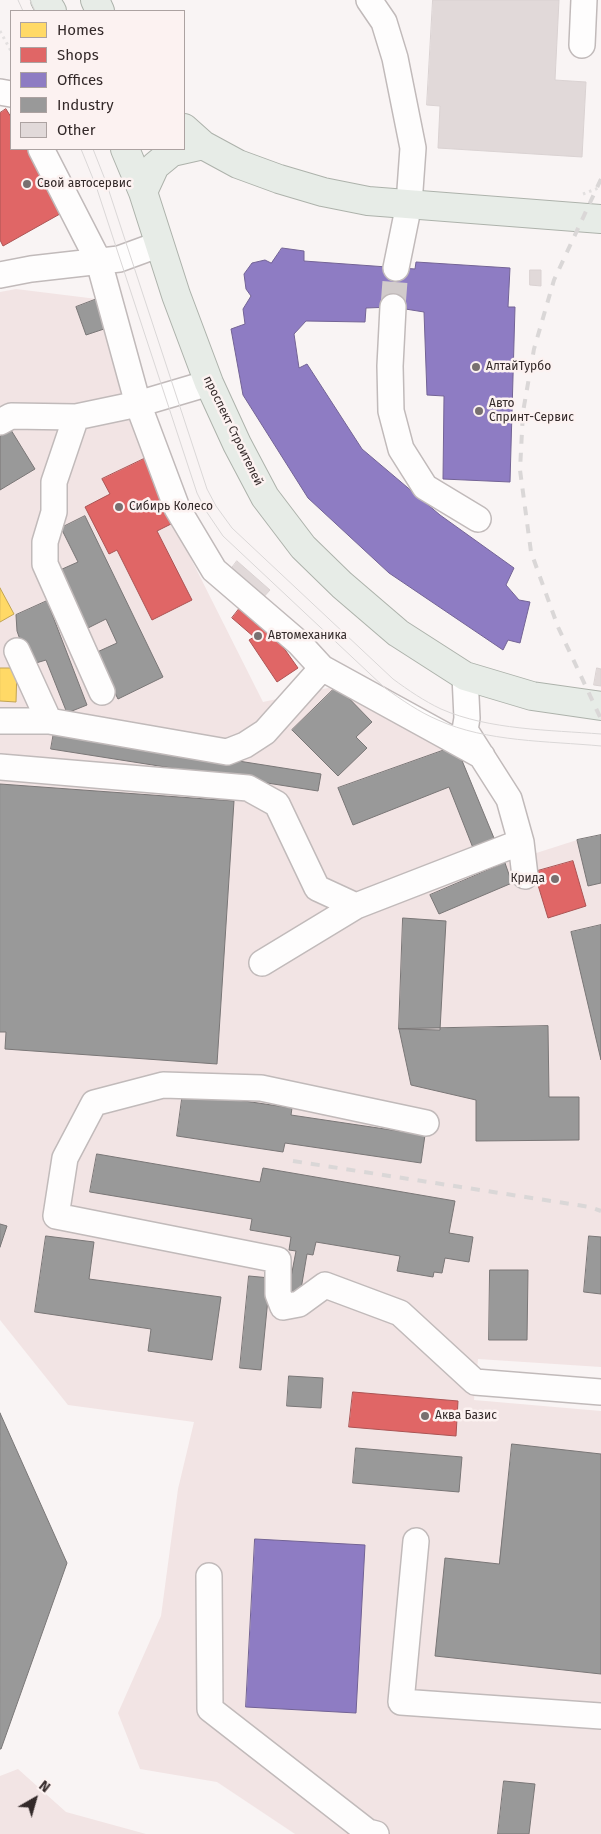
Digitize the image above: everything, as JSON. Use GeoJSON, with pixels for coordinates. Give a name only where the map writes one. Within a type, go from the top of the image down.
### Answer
{"type":"FeatureCollection","features":[{"type":"Feature","properties":{"kind":"main road"},"geometry":{"type":"LineString","coordinates":[[193,137],[238,164],[322,192],[368,201],[601,219]]}},
{"type":"Feature","properties":{"kind":"main road","name":"проспект Строителей"},"geometry":{"type":"LineString","coordinates":[[125,150],[144,192],[176,295],[209,384],[237,444],[265,496],[303,547],[342,585],[398,633],[465,676],[532,696],[601,706]]}},
{"type":"Feature","properties":{"kind":"main road"},"geometry":{"type":"LineString","coordinates":[[144,192],[155,166],[175,150]]}},
{"type":"Feature","properties":{"kind":"street"},"geometry":{"type":"LineString","coordinates":[[369,0],[386,11],[413,148],[409,204],[396,268]]}},
{"type":"Feature","properties":{"kind":"street"},"geometry":{"type":"LineString","coordinates":[[582,45],[584,0]]}},
{"type":"Feature","properties":{"kind":"street"},"geometry":{"type":"LineString","coordinates":[[42,150],[99,262],[138,404],[177,508],[214,570],[299,643],[322,668],[482,756]]}},
{"type":"Feature","properties":{"kind":"street"},"geometry":{"type":"LineString","coordinates":[[0,275],[31,269],[119,259],[160,244]]}},
{"type":"Feature","properties":{"kind":"street"},"geometry":{"type":"LineString","coordinates":[[393,307],[390,366],[391,411],[401,449],[425,487],[478,519]]}},
{"type":"Feature","properties":{"kind":"street"},"geometry":{"type":"LineString","coordinates":[[0,422],[12,416],[76,417],[138,404],[209,384]]}},
{"type":"Feature","properties":{"kind":"street"},"geometry":{"type":"LineString","coordinates":[[76,417],[54,482],[54,512],[45,542],[45,564],[102,692]]}},
{"type":"Feature","properties":{"kind":"street"},"geometry":{"type":"LineString","coordinates":[[17,651],[49,721]]}},
{"type":"Feature","properties":{"kind":"street"},"geometry":{"type":"LineString","coordinates":[[0,721],[49,721],[227,752],[245,745],[265,732],[322,668]]}},
{"type":"Feature","properties":{"kind":"street"},"geometry":{"type":"LineString","coordinates":[[465,676],[465,730],[509,799],[521,842],[525,876]]}},
{"type":"Feature","properties":{"kind":"street"},"geometry":{"type":"LineString","coordinates":[[0,767],[248,788],[276,804],[317,888],[356,906]]}},
{"type":"Feature","properties":{"kind":"street"},"geometry":{"type":"LineString","coordinates":[[262,963],[356,906],[521,842]]}},
{"type":"Feature","properties":{"kind":"street"},"geometry":{"type":"LineString","coordinates":[[426,1123],[261,1088],[163,1085],[94,1103],[65,1158],[56,1216],[278,1260],[278,1294],[284,1307],[299,1304],[325,1285],[400,1313],[476,1382],[601,1392]]}},
{"type":"Feature","properties":{"kind":"street"},"geometry":{"type":"LineString","coordinates":[[416,1541],[402,1702],[601,1716]]}},
{"type":"Feature","properties":{"kind":"street"},"geometry":{"type":"LineString","coordinates":[[209,1576],[210,1709],[360,1826],[368,1832],[376,1834]]}},
{"type":"Feature","properties":{"kind":"path"},"geometry":{"type":"LineString","coordinates":[[0,32],[10,49]]}},
{"type":"Feature","properties":{"kind":"path"},"geometry":{"type":"LineString","coordinates":[[578,196],[601,187]]}},
{"type":"Feature","properties":{"kind":"shaded area"},"geometry":{"type":"Polygon","coordinates":[[[16,289],[97,299],[173,523],[263,702],[337,686],[456,746],[505,863],[577,840],[601,835],[601,1367],[478,1359],[474,1400],[601,1411],[601,1834],[295,1834],[217,1782],[140,1769],[118,1713],[161,1616],[178,1489],[194,1422],[68,1405],[0,1320],[0,292],[16,289]]]}},
{"type":"Feature","properties":{"kind":"shaded area"},"geometry":{"type":"Polygon","coordinates":[[[18,1769],[66,1812],[146,1834],[0,1834],[0,1776],[18,1769]]]}},
{"type":"Feature","properties":{"kind":"building: Homes"},"geometry":{"type":"Polygon","coordinates":[[[0,588],[14,614],[0,622],[0,588]]]}},
{"type":"Feature","properties":{"kind":"building: Homes"},"geometry":{"type":"Polygon","coordinates":[[[0,668],[17,668],[16,702],[0,701],[0,668]]]}},
{"type":"Feature","properties":{"kind":"building: Shops","name":"Свой автосервис"},"geometry":{"type":"Polygon","coordinates":[[[6,109],[10,115],[10,150],[35,150],[67,210],[3,246],[0,240],[0,113],[6,109]]]}},
{"type":"Feature","properties":{"kind":"building: Shops"},"geometry":{"type":"Polygon","coordinates":[[[148,457],[173,523],[157,531],[192,600],[152,620],[117,550],[109,554],[85,507],[110,494],[102,479],[148,457]]]}},
{"type":"Feature","properties":{"kind":"building: Shops"},"geometry":{"type":"Polygon","coordinates":[[[243,604],[281,644],[298,668],[277,682],[249,640],[254,637],[232,618],[243,604]]]}},
{"type":"Feature","properties":{"kind":"building: Shops"},"geometry":{"type":"Polygon","coordinates":[[[573,861],[586,906],[548,918],[534,872],[573,861]]]}},
{"type":"Feature","properties":{"kind":"building: Shops"},"geometry":{"type":"Polygon","coordinates":[[[353,1392],[458,1401],[456,1436],[349,1427],[353,1392]]]}},
{"type":"Feature","properties":{"kind":"building: Offices"},"geometry":{"type":"Polygon","coordinates":[[[282,248],[304,251],[304,261],[415,269],[416,262],[510,268],[508,307],[515,307],[510,482],[443,479],[444,396],[427,395],[424,312],[393,307],[366,308],[365,322],[306,321],[294,334],[299,368],[307,364],[362,449],[440,515],[514,568],[506,585],[519,600],[530,602],[520,643],[508,640],[503,650],[389,573],[308,498],[243,395],[231,329],[245,324],[243,309],[251,296],[246,289],[244,274],[252,263],[265,260],[271,263],[282,248]]]}},
{"type":"Feature","properties":{"kind":"building: Offices"},"geometry":{"type":"Polygon","coordinates":[[[255,1539],[365,1545],[356,1713],[246,1707],[255,1539]]]}},
{"type":"Feature","properties":{"kind":"building: Industry"},"geometry":{"type":"Polygon","coordinates":[[[97,299],[107,328],[86,335],[76,307],[97,299]]]}},
{"type":"Feature","properties":{"kind":"building: Industry"},"geometry":{"type":"Polygon","coordinates":[[[11,430],[35,469],[0,490],[0,437],[11,430]]]}},
{"type":"Feature","properties":{"kind":"building: Industry"},"geometry":{"type":"Polygon","coordinates":[[[85,516],[163,677],[118,699],[95,653],[117,643],[106,619],[88,628],[60,570],[78,562],[61,528],[85,516]]]}},
{"type":"Feature","properties":{"kind":"building: Industry"},"geometry":{"type":"Polygon","coordinates":[[[47,601],[87,705],[67,713],[46,660],[29,665],[17,631],[16,615],[47,601]]]}},
{"type":"Feature","properties":{"kind":"building: Industry"},"geometry":{"type":"Polygon","coordinates":[[[337,686],[372,722],[356,737],[367,748],[338,776],[292,730],[337,686]]]}},
{"type":"Feature","properties":{"kind":"building: Industry"},"geometry":{"type":"Polygon","coordinates":[[[54,732],[321,774],[318,791],[51,749],[54,732]]]}},
{"type":"Feature","properties":{"kind":"building: Industry"},"geometry":{"type":"Polygon","coordinates":[[[456,746],[496,843],[475,853],[449,787],[353,825],[338,788],[456,746]]]}},
{"type":"Feature","properties":{"kind":"building: Industry"},"geometry":{"type":"Polygon","coordinates":[[[0,784],[234,801],[217,1064],[5,1049],[6,1032],[0,1032],[0,784]]]}},
{"type":"Feature","properties":{"kind":"building: Industry"},"geometry":{"type":"Polygon","coordinates":[[[601,835],[601,883],[588,886],[577,840],[601,835]]]}},
{"type":"Feature","properties":{"kind":"building: Industry"},"geometry":{"type":"Polygon","coordinates":[[[505,863],[512,883],[439,914],[430,895],[505,863]]]}},
{"type":"Feature","properties":{"kind":"building: Industry"},"geometry":{"type":"Polygon","coordinates":[[[403,918],[446,921],[440,1030],[399,1029],[403,918]]]}},
{"type":"Feature","properties":{"kind":"building: Industry"},"geometry":{"type":"Polygon","coordinates":[[[601,925],[601,1060],[571,932],[601,925]]]}},
{"type":"Feature","properties":{"kind":"building: Industry"},"geometry":{"type":"Polygon","coordinates":[[[548,1026],[549,1097],[579,1097],[579,1140],[476,1141],[476,1100],[411,1085],[399,1029],[548,1026]]]}},
{"type":"Feature","properties":{"kind":"building: Industry"},"geometry":{"type":"Polygon","coordinates":[[[183,1092],[292,1108],[291,1115],[425,1135],[421,1163],[285,1143],[283,1152],[177,1136],[183,1092]]]}},
{"type":"Feature","properties":{"kind":"building: Industry"},"geometry":{"type":"Polygon","coordinates":[[[97,1154],[260,1182],[263,1168],[455,1201],[449,1233],[473,1237],[469,1262],[445,1258],[442,1273],[434,1272],[433,1277],[397,1271],[400,1256],[316,1242],[313,1255],[307,1254],[300,1295],[288,1293],[296,1251],[289,1250],[291,1237],[250,1230],[252,1219],[90,1192],[97,1154]]]}},
{"type":"Feature","properties":{"kind":"building: Industry"},"geometry":{"type":"Polygon","coordinates":[[[0,1224],[7,1226],[0,1247],[0,1224]]]}},
{"type":"Feature","properties":{"kind":"building: Industry"},"geometry":{"type":"Polygon","coordinates":[[[46,1236],[94,1242],[89,1279],[221,1297],[212,1360],[148,1351],[151,1329],[35,1312],[46,1236]]]}},
{"type":"Feature","properties":{"kind":"building: Industry"},"geometry":{"type":"Polygon","coordinates":[[[589,1236],[601,1237],[601,1294],[584,1292],[589,1236]]]}},
{"type":"Feature","properties":{"kind":"building: Industry"},"geometry":{"type":"Polygon","coordinates":[[[490,1270],[528,1270],[527,1340],[489,1340],[490,1270]]]}},
{"type":"Feature","properties":{"kind":"building: Industry"},"geometry":{"type":"Polygon","coordinates":[[[249,1276],[270,1278],[261,1370],[240,1368],[249,1276]]]}},
{"type":"Feature","properties":{"kind":"building: Industry"},"geometry":{"type":"Polygon","coordinates":[[[289,1376],[323,1378],[321,1408],[287,1406],[289,1376]]]}},
{"type":"Feature","properties":{"kind":"building: Industry"},"geometry":{"type":"Polygon","coordinates":[[[0,1413],[67,1563],[1,1749],[0,1749],[0,1413]]]}},
{"type":"Feature","properties":{"kind":"building: Industry"},"geometry":{"type":"Polygon","coordinates":[[[512,1444],[601,1454],[601,1674],[435,1656],[445,1558],[499,1564],[512,1444]]]}},
{"type":"Feature","properties":{"kind":"building: Industry"},"geometry":{"type":"Polygon","coordinates":[[[356,1448],[462,1457],[459,1492],[353,1483],[356,1448]]]}},
{"type":"Feature","properties":{"kind":"building: Industry"},"geometry":{"type":"Polygon","coordinates":[[[504,1781],[535,1784],[529,1834],[498,1834],[504,1781]]]}},
{"type":"Feature","properties":{"kind":"building: Other"},"geometry":{"type":"Polygon","coordinates":[[[433,0],[559,0],[555,80],[586,82],[582,157],[438,148],[440,106],[427,105],[433,0]]]}},
{"type":"Feature","properties":{"kind":"building: Other"},"geometry":{"type":"Polygon","coordinates":[[[530,270],[541,270],[541,286],[530,285],[530,270]]]}},
{"type":"Feature","properties":{"kind":"building: Other"},"geometry":{"type":"Polygon","coordinates":[[[237,561],[270,590],[261,600],[229,572],[237,561]]]}},
{"type":"Feature","properties":{"kind":"building: Other"},"geometry":{"type":"Polygon","coordinates":[[[597,668],[601,669],[601,686],[594,685],[597,668]]]}},
{"type":"Feature","properties":{"kind":"tunnel"},"geometry":{"type":"LineString","coordinates":[[393,307],[396,268]]}},
{"type":"Feature","properties":{"kind":"tram line"},"geometry":{"type":"LineString","coordinates":[[18,0],[23,10]]}},
{"type":"Feature","properties":{"kind":"tram line"},"geometry":{"type":"LineString","coordinates":[[30,0],[35,10]]}},
{"type":"Feature","properties":{"kind":"tram line"},"geometry":{"type":"LineString","coordinates":[[81,150],[96,186],[197,493],[206,511],[223,536],[385,688],[424,713],[457,727],[497,737],[601,746]]}},
{"type":"Feature","properties":{"kind":"tram line"},"geometry":{"type":"LineString","coordinates":[[93,150],[106,182],[207,489],[216,506],[232,528],[393,679],[428,702],[460,716],[499,725],[601,734]]}},
{"type":"Feature","properties":{"kind":"railway"},"geometry":{"type":"LineString","coordinates":[[601,179],[554,280],[534,349],[523,412],[520,470],[531,552],[558,627],[601,719]]}},
{"type":"Feature","properties":{"kind":"railway"},"geometry":{"type":"LineString","coordinates":[[293,1161],[590,1207],[601,1211]]}},
{"type":"Feature","properties":{"kind":"place","name":"Свой автосервис"},"geometry":{"type":"Point","coordinates":[27,184]}},
{"type":"Feature","properties":{"kind":"place","name":"АлтайТурбо"},"geometry":{"type":"Point","coordinates":[476,367]}},
{"type":"Feature","properties":{"kind":"place","name":"Авто Спринт-Сервис"},"geometry":{"type":"Point","coordinates":[479,411]}},
{"type":"Feature","properties":{"kind":"place","name":"Сибирь Колесо"},"geometry":{"type":"Point","coordinates":[119,507]}},
{"type":"Feature","properties":{"kind":"place","name":"Автомеханика"},"geometry":{"type":"Point","coordinates":[258,636]}},
{"type":"Feature","properties":{"kind":"place","name":"Крида"},"geometry":{"type":"Point","coordinates":[555,879]}},
{"type":"Feature","properties":{"kind":"place","name":"Аква Базис"},"geometry":{"type":"Point","coordinates":[425,1416]}}]}
